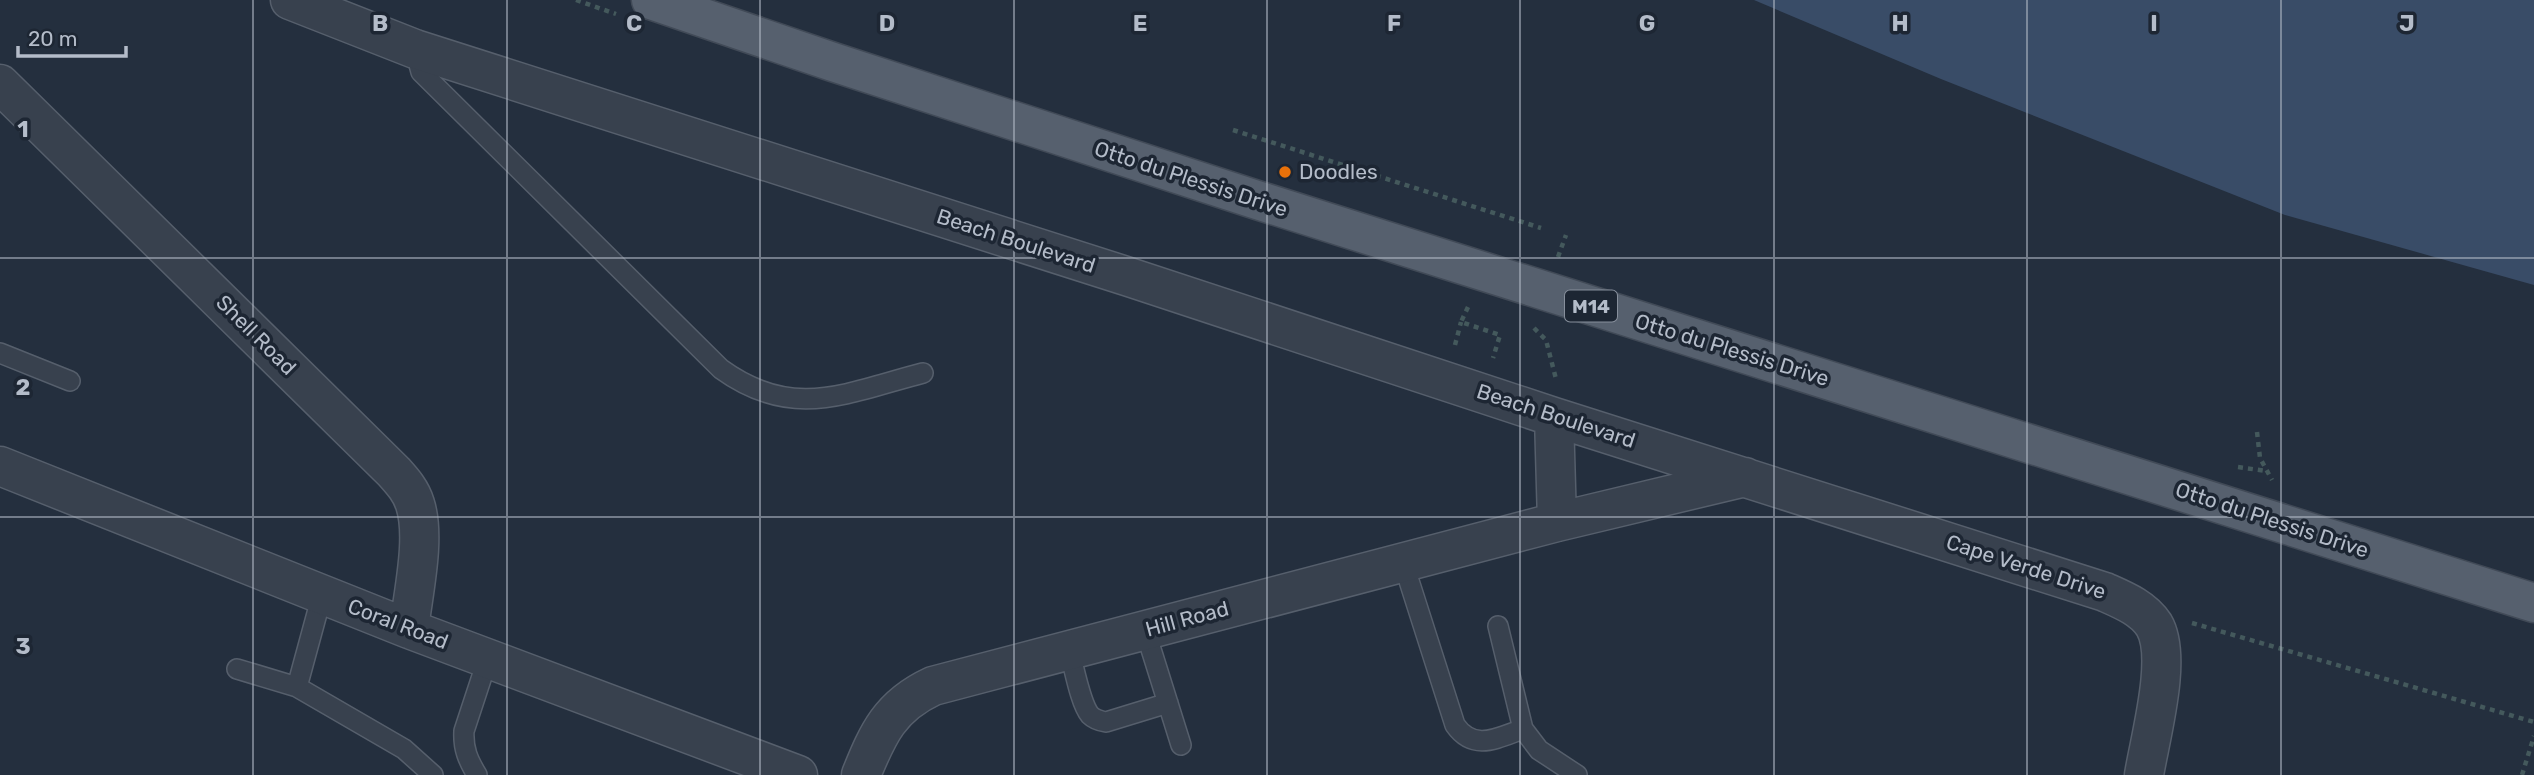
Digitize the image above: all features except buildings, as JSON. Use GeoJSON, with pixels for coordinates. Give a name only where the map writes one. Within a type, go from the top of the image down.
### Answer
{"type":"FeatureCollection","features":[{"type":"Feature","properties":{"kind":"main road","name":"Otto du Plessis Drive"},"geometry":{"type":"LineString","coordinates":[[651,0],[1194,180],[2534,603]]}},
{"type":"Feature","properties":{"kind":"street","name":"Beach Boulevard"},"geometry":{"type":"LineString","coordinates":[[290,0],[415,49],[1745,477]]}},
{"type":"Feature","properties":{"kind":"street","name":"Shell Road"},"geometry":{"type":"LineString","coordinates":[[0,84],[408,488],[416,505],[419,530],[409,629]]}},
{"type":"Feature","properties":{"kind":"street"},"geometry":{"type":"LineString","coordinates":[[1554,417],[1557,522]]}},
{"type":"Feature","properties":{"kind":"street","name":"Coral Road"},"geometry":{"type":"LineString","coordinates":[[0,466],[409,629],[798,775]]}},
{"type":"Feature","properties":{"kind":"street","name":"Hill Road"},"geometry":{"type":"LineString","coordinates":[[861,775],[883,727],[897,708],[912,696],[933,686],[1557,522],[1745,477]]}},
{"type":"Feature","properties":{"kind":"street","name":"Cape Verde Drive"},"geometry":{"type":"LineString","coordinates":[[1745,477],[2105,592],[2130,603],[2153,625],[2163,653],[2144,775]]}},
{"type":"Feature","properties":{"kind":"lane"},"geometry":{"type":"LineString","coordinates":[[415,49],[421,72],[721,369],[739,382],[771,395],[808,400],[923,373]]}},
{"type":"Feature","properties":{"kind":"lane"},"geometry":{"type":"LineString","coordinates":[[0,353],[70,381]]}},
{"type":"Feature","properties":{"kind":"lane"},"geometry":{"type":"LineString","coordinates":[[1403,562],[1455,725],[1462,734],[1478,741],[1487,741],[1523,729]]}},
{"type":"Feature","properties":{"kind":"lane"},"geometry":{"type":"LineString","coordinates":[[297,687],[323,595]]}},
{"type":"Feature","properties":{"kind":"lane"},"geometry":{"type":"LineString","coordinates":[[1498,626],[1523,729],[1539,750],[1577,775]]}},
{"type":"Feature","properties":{"kind":"lane"},"geometry":{"type":"LineString","coordinates":[[1145,630],[1181,745]]}},
{"type":"Feature","properties":{"kind":"lane"},"geometry":{"type":"LineString","coordinates":[[1069,650],[1086,706],[1098,720],[1106,722],[1168,703]]}},
{"type":"Feature","properties":{"kind":"lane"},"geometry":{"type":"LineString","coordinates":[[477,775],[466,755],[464,731],[488,658]]}},
{"type":"Feature","properties":{"kind":"lane"},"geometry":{"type":"LineString","coordinates":[[237,669],[297,687],[404,749],[433,775]]}},
{"type":"Feature","properties":{"kind":"path"},"geometry":{"type":"LineString","coordinates":[[1233,130],[1541,228]]}},
{"type":"Feature","properties":{"kind":"path"},"geometry":{"type":"LineString","coordinates":[[1561,250],[1566,235]]}},
{"type":"Feature","properties":{"kind":"path"},"geometry":{"type":"LineString","coordinates":[[1457,337],[1467,306],[1480,311]]}},
{"type":"Feature","properties":{"kind":"path"},"geometry":{"type":"LineString","coordinates":[[1536,319],[1533,328],[1546,340],[1556,375],[1554,417]]}},
{"type":"Feature","properties":{"kind":"path"},"geometry":{"type":"LineString","coordinates":[[1461,322],[1500,335],[1490,364]]}},
{"type":"Feature","properties":{"kind":"path"},"geometry":{"type":"LineString","coordinates":[[2230,466],[2266,471]]}},
{"type":"Feature","properties":{"kind":"path"},"geometry":{"type":"LineString","coordinates":[[2181,620],[2534,722]]}},
{"type":"Feature","properties":{"kind":"path"},"geometry":{"type":"LineString","coordinates":[[2522,775],[2534,736]]}},
{"type":"Feature","properties":{"kind":"water"},"geometry":{"type":"Polygon","coordinates":[[[1754,0],[2534,0],[2534,285],[2285,215],[1941,79],[1754,0]]]}},
{"type":"Feature","properties":{"kind":"place","name":"Doodles"},"geometry":{"type":"Point","coordinates":[1285,172]}}]}
